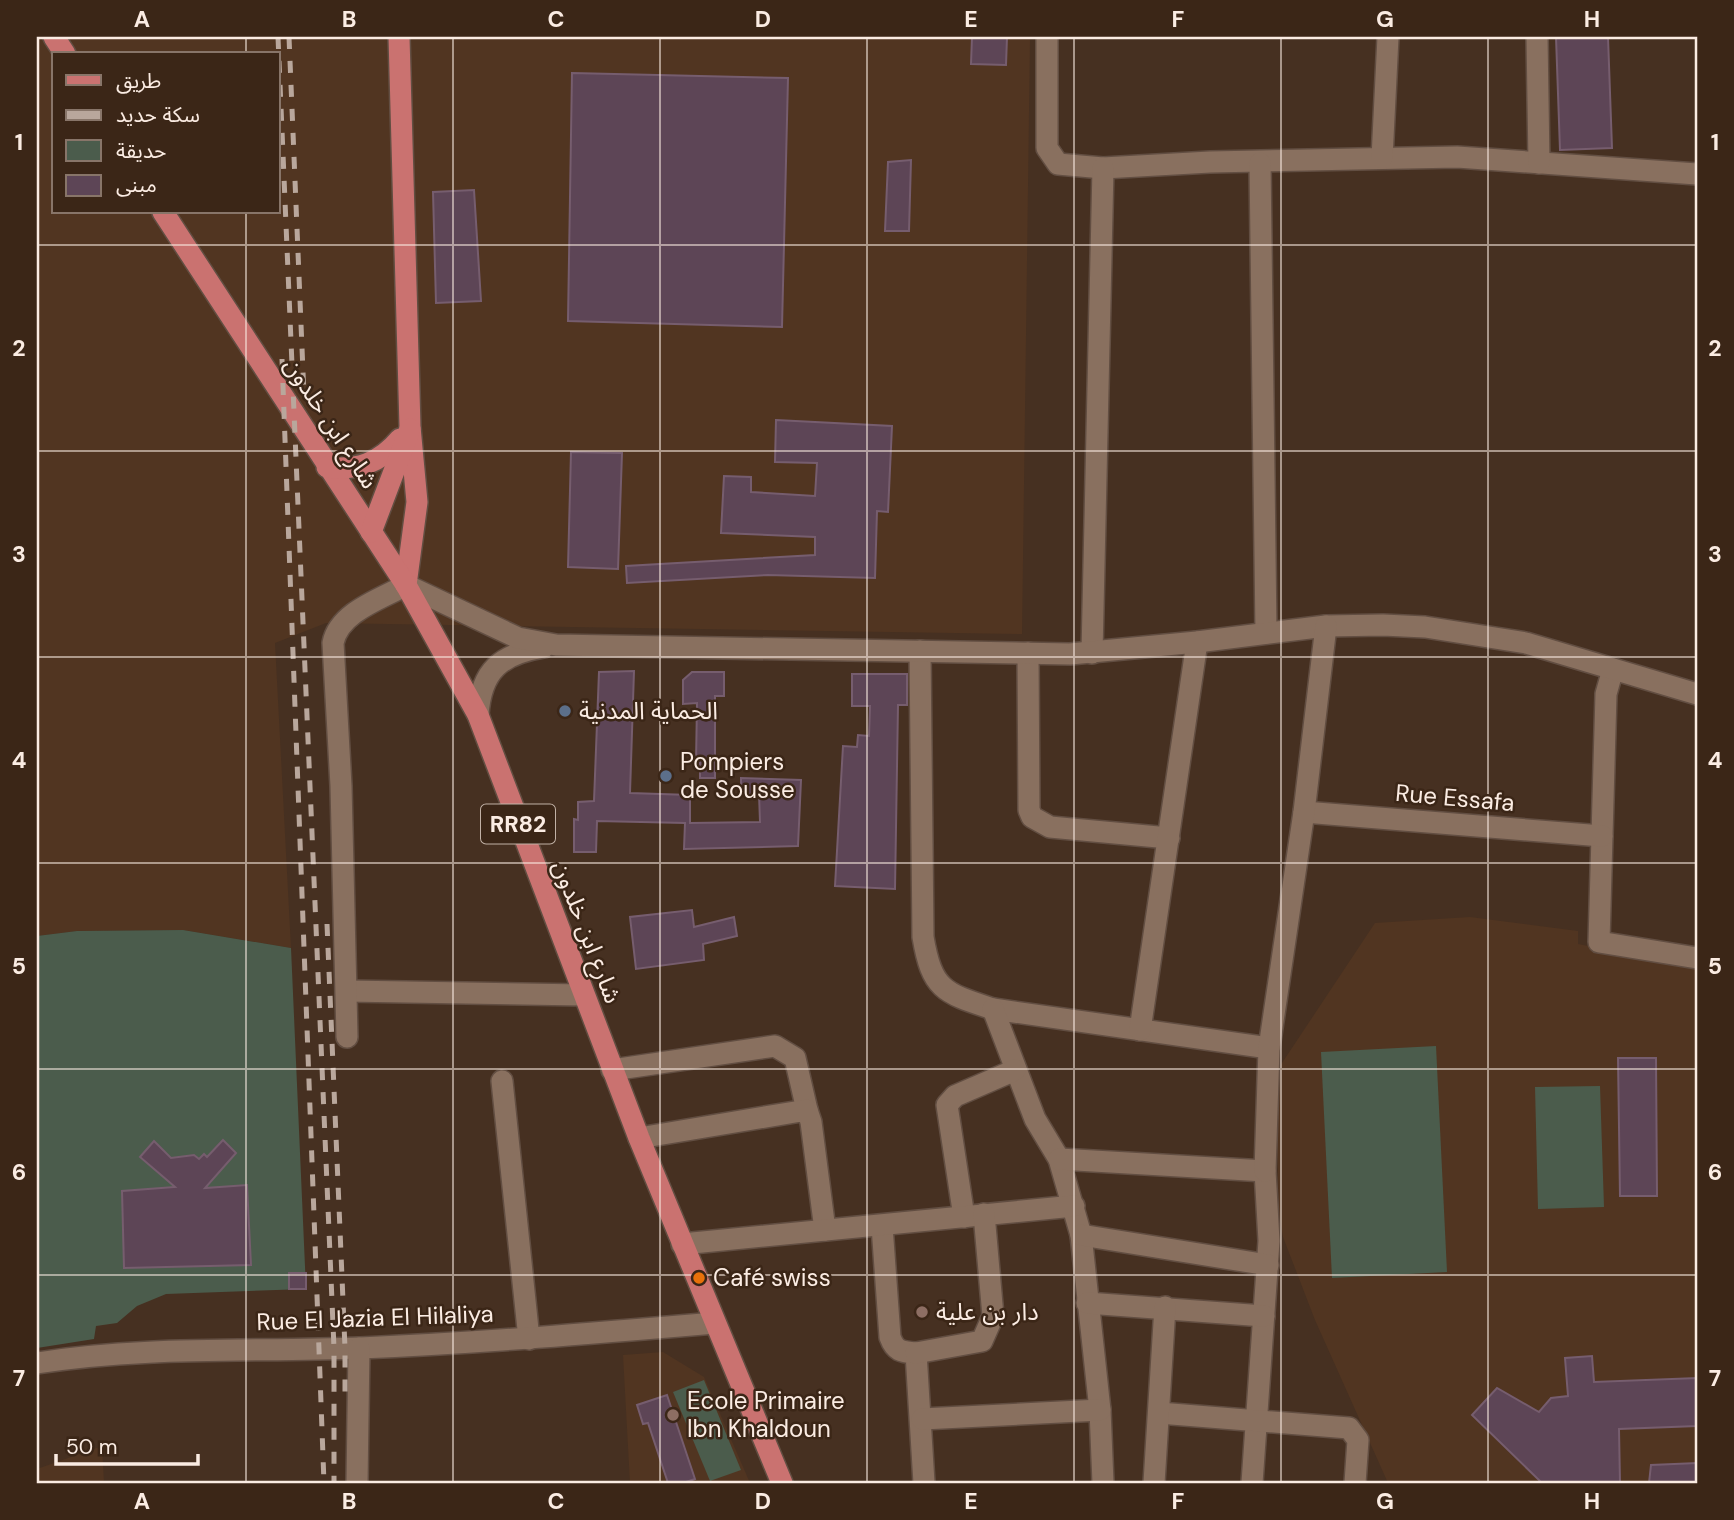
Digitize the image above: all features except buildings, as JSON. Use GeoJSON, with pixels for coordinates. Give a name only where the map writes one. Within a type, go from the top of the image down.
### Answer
{"type":"FeatureCollection","features":[{"type":"Feature","properties":{"kind":"main road"},"geometry":{"type":"LineString","coordinates":[[54,37],[64,52]]}},
{"type":"Feature","properties":{"kind":"main road"},"geometry":{"type":"LineString","coordinates":[[399,37],[410,427],[416,520],[406,585]]}},
{"type":"Feature","properties":{"kind":"main road","name":"شارع ابن خلدون"},"geometry":{"type":"LineString","coordinates":[[164,214],[406,585],[478,715],[612,1070],[782,1483]]}},
{"type":"Feature","properties":{"kind":"main road"},"geometry":{"type":"LineString","coordinates":[[327,467],[344,470],[378,460],[410,427]]}},
{"type":"Feature","properties":{"kind":"main road"},"geometry":{"type":"LineString","coordinates":[[371,532],[410,427]]}},
{"type":"Feature","properties":{"kind":"street"},"geometry":{"type":"LineString","coordinates":[[1048,37],[1047,148],[1049,156],[1058,164],[1068,167],[1102,169],[1210,162],[1457,157],[1697,174]]}},
{"type":"Feature","properties":{"kind":"street"},"geometry":{"type":"LineString","coordinates":[[1382,158],[1388,37]]}},
{"type":"Feature","properties":{"kind":"street"},"geometry":{"type":"LineString","coordinates":[[1537,37],[1539,163]]}},
{"type":"Feature","properties":{"kind":"street"},"geometry":{"type":"LineString","coordinates":[[1259,163],[1266,633]]}},
{"type":"Feature","properties":{"kind":"street"},"geometry":{"type":"LineString","coordinates":[[1092,653],[1102,169]]}},
{"type":"Feature","properties":{"kind":"street"},"geometry":{"type":"LineString","coordinates":[[347,1037],[341,786],[333,643],[338,629],[351,615],[406,585],[518,638],[556,645],[1092,653],[1326,626],[1425,627],[1525,643],[1697,694]]}},
{"type":"Feature","properties":{"kind":"street"},"geometry":{"type":"LineString","coordinates":[[1252,1483],[1268,1265],[1265,1171],[1269,1048],[1304,812],[1326,626]]}},
{"type":"Feature","properties":{"kind":"street"},"geometry":{"type":"LineString","coordinates":[[1140,1030],[1198,642]]}},
{"type":"Feature","properties":{"kind":"street"},"geometry":{"type":"LineString","coordinates":[[478,715],[482,683],[490,673],[523,651],[556,645]]}},
{"type":"Feature","properties":{"kind":"street"},"geometry":{"type":"LineString","coordinates":[[920,651],[923,937],[928,966],[945,991],[993,1009],[1269,1048]]}},
{"type":"Feature","properties":{"kind":"street"},"geometry":{"type":"LineString","coordinates":[[1028,653],[1029,810],[1032,817],[1049,827],[1169,838]]}},
{"type":"Feature","properties":{"kind":"street"},"geometry":{"type":"LineString","coordinates":[[1613,669],[1606,694],[1599,942],[1697,958]]}},
{"type":"Feature","properties":{"kind":"street","name":"Rue Essafa"},"geometry":{"type":"LineString","coordinates":[[1304,812],[1602,836]]}},
{"type":"Feature","properties":{"kind":"street"},"geometry":{"type":"LineString","coordinates":[[347,991],[583,995]]}},
{"type":"Feature","properties":{"kind":"street"},"geometry":{"type":"LineString","coordinates":[[993,1009],[1035,1119],[1059,1158],[1082,1235],[1100,1410],[1103,1483]]}},
{"type":"Feature","properties":{"kind":"street"},"geometry":{"type":"LineString","coordinates":[[612,1070],[775,1046],[795,1058],[811,1122],[825,1230]]}},
{"type":"Feature","properties":{"kind":"street"},"geometry":{"type":"LineString","coordinates":[[882,1226],[890,1336],[894,1347],[901,1352],[916,1353],[982,1341],[993,1316],[974,1215],[947,1105],[955,1096],[1016,1070]]}},
{"type":"Feature","properties":{"kind":"street"},"geometry":{"type":"LineString","coordinates":[[502,1082],[528,1339]]}},
{"type":"Feature","properties":{"kind":"street"},"geometry":{"type":"LineString","coordinates":[[639,1138],[807,1110]]}},
{"type":"Feature","properties":{"kind":"street"},"geometry":{"type":"LineString","coordinates":[[1059,1158],[1265,1171]]}},
{"type":"Feature","properties":{"kind":"street"},"geometry":{"type":"LineString","coordinates":[[682,1244],[1074,1206]]}},
{"type":"Feature","properties":{"kind":"street"},"geometry":{"type":"LineString","coordinates":[[1082,1235],[1268,1265]]}},
{"type":"Feature","properties":{"kind":"street"},"geometry":{"type":"LineString","coordinates":[[1087,1303],[1264,1316]]}},
{"type":"Feature","properties":{"kind":"street"},"geometry":{"type":"LineString","coordinates":[[1154,1483],[1165,1307]]}},
{"type":"Feature","properties":{"kind":"street","name":"Rue El Jazia El Hilaliya"},"geometry":{"type":"LineString","coordinates":[[37,1363],[85,1355],[161,1350],[359,1348],[528,1339],[715,1323]]}},
{"type":"Feature","properties":{"kind":"street"},"geometry":{"type":"LineString","coordinates":[[357,1483],[359,1348]]}},
{"type":"Feature","properties":{"kind":"street"},"geometry":{"type":"LineString","coordinates":[[916,1353],[924,1483]]}},
{"type":"Feature","properties":{"kind":"street"},"geometry":{"type":"LineString","coordinates":[[922,1419],[1100,1410]]}},
{"type":"Feature","properties":{"kind":"street"},"geometry":{"type":"LineString","coordinates":[[1159,1413],[1349,1428],[1358,1440],[1355,1483]]}},
{"type":"Feature","properties":{"kind":"shaded area"},"geometry":{"type":"Polygon","coordinates":[[[37,37],[1030,37],[1022,634],[326,623],[275,643],[291,948],[183,930],[77,931],[37,936],[37,37]]]}},
{"type":"Feature","properties":{"kind":"shaded area"},"geometry":{"type":"Polygon","coordinates":[[[1470,917],[1578,931],[1578,944],[1697,968],[1697,1483],[1388,1483],[1315,1320],[1283,1237],[1279,1214],[1276,1093],[1280,1066],[1375,923],[1470,917]]]}},
{"type":"Feature","properties":{"kind":"shaded area","name":"Ecole Primaire Ibn Khaldoun"},"geometry":{"type":"Polygon","coordinates":[[[663,1352],[704,1377],[750,1483],[630,1483],[623,1355],[663,1352]]]}},
{"type":"Feature","properties":{"kind":"shaded area"},"geometry":{"type":"Polygon","coordinates":[[[102,1446],[104,1483],[37,1483],[37,1469],[102,1446]]]}},
{"type":"Feature","properties":{"kind":"green space"},"geometry":{"type":"Polygon","coordinates":[[[183,930],[291,948],[306,1289],[166,1294],[137,1306],[117,1323],[96,1326],[94,1339],[37,1348],[37,936],[77,931],[183,930]]]}},
{"type":"Feature","properties":{"kind":"green space"},"geometry":{"type":"Polygon","coordinates":[[[1436,1046],[1447,1272],[1332,1278],[1321,1052],[1436,1046]]]}},
{"type":"Feature","properties":{"kind":"green space"},"geometry":{"type":"Polygon","coordinates":[[[1600,1086],[1604,1207],[1538,1209],[1535,1087],[1600,1086]]]}},
{"type":"Feature","properties":{"kind":"green space"},"geometry":{"type":"Polygon","coordinates":[[[704,1380],[741,1470],[710,1481],[673,1392],[704,1380]]]}},
{"type":"Feature","properties":{"kind":"railway"},"geometry":{"type":"LineString","coordinates":[[278,37],[279,52]]}},
{"type":"Feature","properties":{"kind":"railway"},"geometry":{"type":"LineString","coordinates":[[289,37],[304,396]]}},
{"type":"Feature","properties":{"kind":"railway"},"geometry":{"type":"LineString","coordinates":[[280,84],[334,1348],[334,1483]]}},
{"type":"Feature","properties":{"kind":"railway"},"geometry":{"type":"LineString","coordinates":[[282,359],[324,1483]]}},
{"type":"Feature","properties":{"kind":"railway"},"geometry":{"type":"LineString","coordinates":[[327,924],[345,1399]]}},
{"type":"Feature","properties":{"kind":"place","name":"الحماية المدنية"},"geometry":{"type":"Point","coordinates":[565,711]}},
{"type":"Feature","properties":{"kind":"place","name":"Pompiers de Sousse"},"geometry":{"type":"Point","coordinates":[666,776]}},
{"type":"Feature","properties":{"kind":"place","name":"Café swiss"},"geometry":{"type":"Point","coordinates":[699,1278]}},
{"type":"Feature","properties":{"kind":"place","name":"دار بن علية"},"geometry":{"type":"Point","coordinates":[922,1312]}},
{"type":"Feature","properties":{"kind":"place","name":"Ecole Primaire Ibn Khaldoun"},"geometry":{"type":"Point","coordinates":[673,1415]}}]}
